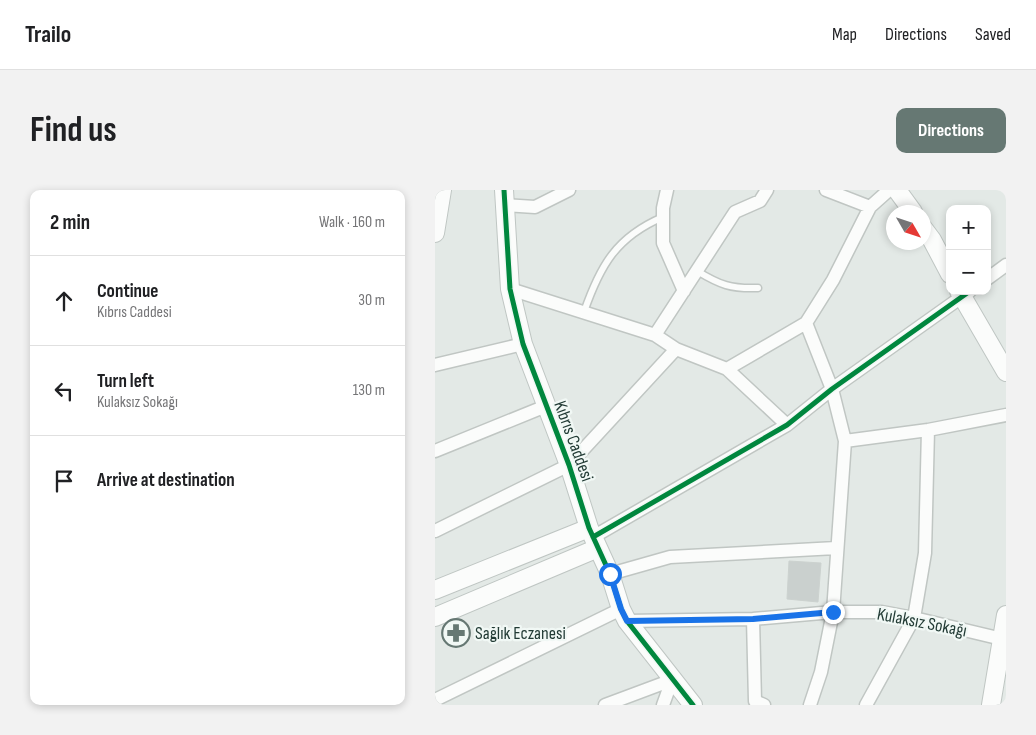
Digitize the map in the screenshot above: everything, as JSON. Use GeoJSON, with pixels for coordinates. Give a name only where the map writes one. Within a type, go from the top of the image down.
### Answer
{"type":"FeatureCollection","features":[{"type":"Feature","properties":{"kind":"street"},"geometry":{"type":"LineString","coordinates":[[435,233],[442,190]]}},
{"type":"Feature","properties":{"kind":"street"},"geometry":{"type":"LineString","coordinates":[[505,197],[535,207],[569,190]]}},
{"type":"Feature","properties":{"kind":"street"},"geometry":{"type":"LineString","coordinates":[[667,190],[663,208],[663,243],[684,291]]}},
{"type":"Feature","properties":{"kind":"street"},"geometry":{"type":"LineString","coordinates":[[655,335],[735,212],[761,201],[767,190]]}},
{"type":"Feature","properties":{"kind":"street"},"geometry":{"type":"LineString","coordinates":[[826,190],[870,207]]}},
{"type":"Feature","properties":{"kind":"street"},"geometry":{"type":"LineString","coordinates":[[727,369],[806,323],[833,280],[870,207],[889,190]]}},
{"type":"Feature","properties":{"kind":"street"},"geometry":{"type":"LineString","coordinates":[[897,190],[908,205]]}},
{"type":"Feature","properties":{"kind":"street","name":"Kıbrıs Caddesi"},"geometry":{"type":"LineString","coordinates":[[505,197],[510,289],[523,344],[569,465],[594,538],[610,574],[624,615],[693,705]]}},
{"type":"Feature","properties":{"kind":"street"},"geometry":{"type":"LineString","coordinates":[[931,239],[946,266]]}},
{"type":"Feature","properties":{"kind":"street"},"geometry":{"type":"LineString","coordinates":[[991,276],[1006,265]]}},
{"type":"Feature","properties":{"kind":"street"},"geometry":{"type":"LineString","coordinates":[[510,289],[655,335],[676,349],[727,369],[787,425]]}},
{"type":"Feature","properties":{"kind":"street"},"geometry":{"type":"LineString","coordinates":[[435,617],[594,538],[787,425],[832,389],[961,295]]}},
{"type":"Feature","properties":{"kind":"street"},"geometry":{"type":"LineString","coordinates":[[965,295],[1006,372]]}},
{"type":"Feature","properties":{"kind":"street"},"geometry":{"type":"LineString","coordinates":[[806,323],[832,389],[845,441],[833,612],[821,672],[810,705]]}},
{"type":"Feature","properties":{"kind":"street"},"geometry":{"type":"LineString","coordinates":[[435,365],[523,344]]}},
{"type":"Feature","properties":{"kind":"street"},"geometry":{"type":"LineString","coordinates":[[435,531],[569,465],[676,349]]}},
{"type":"Feature","properties":{"kind":"street"},"geometry":{"type":"LineString","coordinates":[[435,451],[546,406]]}},
{"type":"Feature","properties":{"kind":"street"},"geometry":{"type":"LineString","coordinates":[[845,441],[928,430],[1006,416]]}},
{"type":"Feature","properties":{"kind":"street"},"geometry":{"type":"LineString","coordinates":[[869,704],[914,618],[925,553],[928,430]]}},
{"type":"Feature","properties":{"kind":"street"},"geometry":{"type":"LineString","coordinates":[[435,590],[594,538]]}},
{"type":"Feature","properties":{"kind":"street"},"geometry":{"type":"LineString","coordinates":[[610,574],[670,557],[836,548]]}},
{"type":"Feature","properties":{"kind":"street","name":"Kulaksız Sokağı"},"geometry":{"type":"LineString","coordinates":[[624,615],[753,619],[833,612],[882,612],[1004,640]]}},
{"type":"Feature","properties":{"kind":"street"},"geometry":{"type":"LineString","coordinates":[[991,705],[1004,640],[1006,614]]}},
{"type":"Feature","properties":{"kind":"street"},"geometry":{"type":"LineString","coordinates":[[435,700],[624,615]]}},
{"type":"Feature","properties":{"kind":"street"},"geometry":{"type":"LineString","coordinates":[[753,619],[755,701],[764,705]]}},
{"type":"Feature","properties":{"kind":"street"},"geometry":{"type":"LineString","coordinates":[[605,705],[672,680]]}},
{"type":"Feature","properties":{"kind":"street"},"geometry":{"type":"LineString","coordinates":[[663,705],[672,680]]}},
{"type":"Feature","properties":{"kind":"lane"},"geometry":{"type":"LineString","coordinates":[[584,312],[598,275],[610,257],[635,232],[663,217]]}},
{"type":"Feature","properties":{"kind":"lane"},"geometry":{"type":"LineString","coordinates":[[697,271],[715,282],[738,289],[758,288]]}},
{"type":"Feature","properties":{"kind":"building"},"geometry":{"type":"Polygon","coordinates":[[[789,561],[821,563],[818,602],[787,599],[789,561]]]}},
{"type":"Feature","properties":{"kind":"cycle path"},"geometry":{"type":"LineString","coordinates":[[504,190],[510,289],[523,344],[569,465],[589,528],[610,574],[621,609],[627,621],[693,705]]}},
{"type":"Feature","properties":{"kind":"cycle path"},"geometry":{"type":"LineString","coordinates":[[593,537],[787,425],[832,389],[964,295]]}},
{"type":"Feature","properties":{"kind":"place","name":"Sağlık Eczanesi"},"geometry":{"type":"Point","coordinates":[456,633]}},
{"type":"Feature","properties":{"kind":"route"},"geometry":{"type":"LineString","coordinates":[[610,574],[621,609],[627,621],[753,619],[833,612]]}}]}
